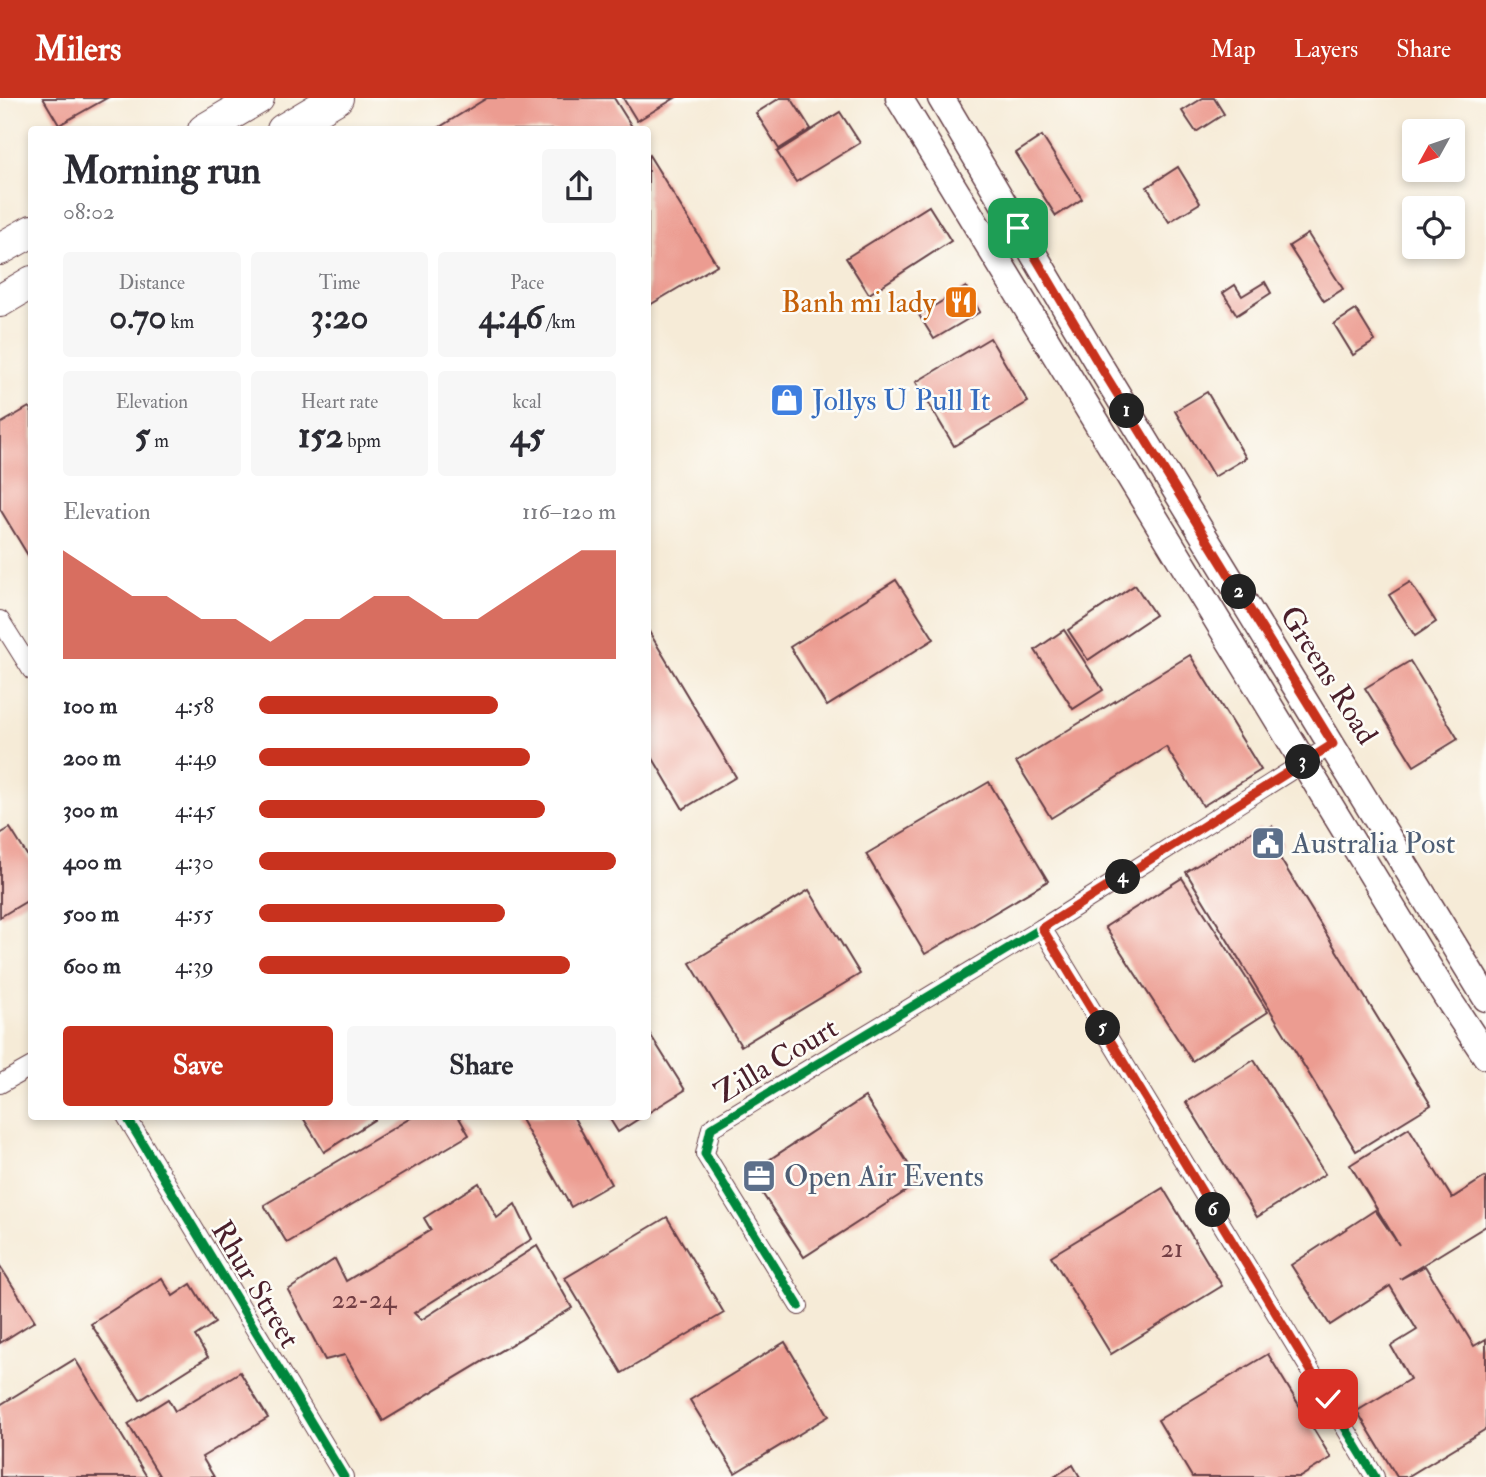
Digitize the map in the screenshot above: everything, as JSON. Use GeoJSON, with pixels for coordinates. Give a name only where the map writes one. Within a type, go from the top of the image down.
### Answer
{"type":"FeatureCollection","features":[{"type":"Feature","properties":{"kind":"highway"},"geometry":{"type":"LineString","coordinates":[[211,126],[258,98]]}},
{"type":"Feature","properties":{"kind":"highway"},"geometry":{"type":"LineString","coordinates":[[290,126],[337,98]]}},
{"type":"Feature","properties":{"kind":"highway"},"geometry":{"type":"LineString","coordinates":[[0,249],[28,233]]}},
{"type":"Feature","properties":{"kind":"highway"},"geometry":{"type":"LineString","coordinates":[[0,301],[28,284]]}},
{"type":"Feature","properties":{"kind":"main road"},"geometry":{"type":"LineString","coordinates":[[899,98],[1446,996],[1486,1055]]}},
{"type":"Feature","properties":{"kind":"main road","name":"Greens Road"},"geometry":{"type":"LineString","coordinates":[[941,98],[1102,369],[1486,998]]}},
{"type":"Feature","properties":{"kind":"main road"},"geometry":{"type":"LineString","coordinates":[[949,180],[979,163]]}},
{"type":"Feature","properties":{"kind":"street"},"geometry":{"type":"LineString","coordinates":[[0,620],[28,665]]}},
{"type":"Feature","properties":{"kind":"street","name":"Zilla Court"},"geometry":{"type":"LineString","coordinates":[[799,1306],[705,1154],[711,1128],[1042,928],[1333,744]]}},
{"type":"Feature","properties":{"kind":"street"},"geometry":{"type":"LineString","coordinates":[[1042,928],[1375,1477]]}},
{"type":"Feature","properties":{"kind":"street"},"geometry":{"type":"LineString","coordinates":[[0,1084],[28,1068]]}},
{"type":"Feature","properties":{"kind":"street","name":"Rhur Street"},"geometry":{"type":"LineString","coordinates":[[128,1120],[344,1477]]}},
{"type":"Feature","properties":{"kind":"building"},"geometry":{"type":"Polygon","coordinates":[[[43,98],[107,98],[59,125],[43,98]]]}},
{"type":"Feature","properties":{"kind":"building"},"geometry":{"type":"Polygon","coordinates":[[[487,98],[614,98],[632,126],[442,126],[487,98]]]}},
{"type":"Feature","properties":{"kind":"building"},"geometry":{"type":"Polygon","coordinates":[[[623,98],[675,98],[637,121],[623,98]]]}},
{"type":"Feature","properties":{"kind":"building"},"geometry":{"type":"Polygon","coordinates":[[[780,98],[791,98],[811,129],[779,149],[756,113],[780,98]]]}},
{"type":"Feature","properties":{"kind":"building"},"geometry":{"type":"Polygon","coordinates":[[[1203,98],[1214,98],[1224,114],[1196,132],[1182,111],[1203,98]]]}},
{"type":"Feature","properties":{"kind":"building"},"geometry":{"type":"Polygon","coordinates":[[[840,112],[860,143],[796,182],[777,152],[840,112]]]}},
{"type":"Feature","properties":{"kind":"building"},"geometry":{"type":"Polygon","coordinates":[[[1042,136],[1082,199],[1056,216],[1016,153],[1042,136]]]}},
{"type":"Feature","properties":{"kind":"building"},"geometry":{"type":"Polygon","coordinates":[[[651,158],[717,265],[651,304],[651,158]]]}},
{"type":"Feature","properties":{"kind":"building"},"geometry":{"type":"Polygon","coordinates":[[[1178,167],[1200,203],[1169,222],[1147,187],[1178,167]]]}},
{"type":"Feature","properties":{"kind":"building"},"geometry":{"type":"Polygon","coordinates":[[[929,206],[951,241],[869,294],[846,258],[929,206]]]}},
{"type":"Feature","properties":{"kind":"building"},"geometry":{"type":"Polygon","coordinates":[[[1308,234],[1343,289],[1324,301],[1289,246],[1308,234]]]}},
{"type":"Feature","properties":{"kind":"building"},"geometry":{"type":"Polygon","coordinates":[[[1265,282],[1271,293],[1237,315],[1223,293],[1235,285],[1242,296],[1265,282]]]}},
{"type":"Feature","properties":{"kind":"building"},"geometry":{"type":"Polygon","coordinates":[[[966,287],[980,312],[934,339],[919,315],[966,287]]]}},
{"type":"Feature","properties":{"kind":"building"},"geometry":{"type":"Polygon","coordinates":[[[1356,310],[1375,341],[1353,355],[1334,324],[1356,310]]]}},
{"type":"Feature","properties":{"kind":"building"},"geometry":{"type":"Polygon","coordinates":[[[990,338],[1028,402],[954,446],[916,382],[990,338]]]}},
{"type":"Feature","properties":{"kind":"building"},"geometry":{"type":"Polygon","coordinates":[[[1207,392],[1246,458],[1214,477],[1175,411],[1207,392]]]}},
{"type":"Feature","properties":{"kind":"building"},"geometry":{"type":"Polygon","coordinates":[[[28,408],[28,555],[0,509],[0,424],[28,408]]]}},
{"type":"Feature","properties":{"kind":"building"},"geometry":{"type":"Polygon","coordinates":[[[896,580],[934,639],[827,706],[790,647],[896,580]]]}},
{"type":"Feature","properties":{"kind":"building"},"geometry":{"type":"Polygon","coordinates":[[[1410,582],[1436,622],[1415,636],[1389,595],[1410,582]]]}},
{"type":"Feature","properties":{"kind":"building"},"geometry":{"type":"Polygon","coordinates":[[[1135,585],[1155,615],[1088,660],[1068,630],[1135,585]]]}},
{"type":"Feature","properties":{"kind":"building"},"geometry":{"type":"Polygon","coordinates":[[[1064,630],[1103,690],[1073,709],[1035,650],[1064,630]]]}},
{"type":"Feature","properties":{"kind":"building"},"geometry":{"type":"Polygon","coordinates":[[[651,635],[736,777],[683,809],[651,755],[651,635]]]}},
{"type":"Feature","properties":{"kind":"building"},"geometry":{"type":"Polygon","coordinates":[[[1190,655],[1261,770],[1203,806],[1166,747],[1051,818],[1016,762],[1190,655]]]}},
{"type":"Feature","properties":{"kind":"building"},"geometry":{"type":"Polygon","coordinates":[[[1410,661],[1458,739],[1414,766],[1365,688],[1410,661]]]}},
{"type":"Feature","properties":{"kind":"building"},"geometry":{"type":"Polygon","coordinates":[[[989,782],[1048,881],[925,954],[866,854],[989,782]]]}},
{"type":"Feature","properties":{"kind":"building"},"geometry":{"type":"Polygon","coordinates":[[[1272,826],[1283,845],[1275,850],[1431,1105],[1356,1151],[1186,872],[1260,827],[1263,831],[1272,826]]]}},
{"type":"Feature","properties":{"kind":"building"},"geometry":{"type":"Polygon","coordinates":[[[10,828],[28,857],[28,900],[0,917],[0,834],[10,828]]]}},
{"type":"Feature","properties":{"kind":"building"},"geometry":{"type":"Polygon","coordinates":[[[1182,878],[1268,1012],[1192,1061],[1105,927],[1182,878]]]}},
{"type":"Feature","properties":{"kind":"building"},"geometry":{"type":"Polygon","coordinates":[[[809,890],[860,974],[741,1046],[690,963],[809,890]]]}},
{"type":"Feature","properties":{"kind":"building"},"geometry":{"type":"Polygon","coordinates":[[[651,1036],[685,1090],[651,1111],[651,1036]]]}},
{"type":"Feature","properties":{"kind":"building"},"geometry":{"type":"Polygon","coordinates":[[[1254,1060],[1325,1174],[1257,1217],[1186,1102],[1254,1060]]]}},
{"type":"Feature","properties":{"kind":"building"},"geometry":{"type":"Polygon","coordinates":[[[865,1097],[920,1182],[804,1257],[749,1173],[865,1097]]]}},
{"type":"Feature","properties":{"kind":"building"},"geometry":{"type":"Polygon","coordinates":[[[304,1120],[374,1120],[324,1152],[304,1120]]]}},
{"type":"Feature","properties":{"kind":"building"},"geometry":{"type":"Polygon","coordinates":[[[407,1120],[460,1120],[469,1135],[287,1243],[264,1205],[407,1120]]]}},
{"type":"Feature","properties":{"kind":"building"},"geometry":{"type":"Polygon","coordinates":[[[521,1120],[575,1120],[611,1184],[571,1207],[521,1120]]]}},
{"type":"Feature","properties":{"kind":"building"},"geometry":{"type":"Polygon","coordinates":[[[610,1120],[637,1120],[618,1132],[610,1120]]]}},
{"type":"Feature","properties":{"kind":"building"},"geometry":{"type":"Polygon","coordinates":[[[1409,1128],[1452,1198],[1485,1177],[1486,1179],[1486,1226],[1400,1279],[1425,1266],[1474,1346],[1486,1339],[1486,1429],[1407,1477],[1397,1477],[1357,1411],[1410,1379],[1391,1346],[1417,1330],[1390,1286],[1330,1325],[1291,1265],[1375,1210],[1399,1245],[1350,1165],[1409,1128]]]}},
{"type":"Feature","properties":{"kind":"building"},"geometry":{"type":"Polygon","coordinates":[[[479,1183],[497,1218],[515,1204],[532,1239],[414,1313],[421,1320],[537,1246],[572,1308],[383,1421],[345,1355],[325,1360],[288,1290],[335,1259],[346,1281],[431,1230],[424,1218],[479,1183]]]}},
{"type":"Feature","properties":{"kind":"building"},"geometry":{"type":"Polygon","coordinates":[[[1163,1188],[1222,1286],[1111,1354],[1051,1256],[1163,1188]]]}},
{"type":"Feature","properties":{"kind":"building"},"geometry":{"type":"Polygon","coordinates":[[[667,1217],[724,1313],[622,1373],[565,1278],[667,1217]]]}},
{"type":"Feature","properties":{"kind":"building"},"geometry":{"type":"Polygon","coordinates":[[[0,1266],[35,1321],[0,1343],[0,1266]]]}},
{"type":"Feature","properties":{"kind":"building"},"geometry":{"type":"Polygon","coordinates":[[[162,1278],[173,1296],[191,1284],[215,1323],[195,1336],[208,1357],[140,1400],[91,1324],[162,1278]]]}},
{"type":"Feature","properties":{"kind":"building"},"geometry":{"type":"Polygon","coordinates":[[[785,1342],[829,1416],[735,1473],[690,1400],[785,1342]]]}},
{"type":"Feature","properties":{"kind":"building"},"geometry":{"type":"Polygon","coordinates":[[[1268,1354],[1331,1458],[1300,1477],[1192,1477],[1158,1420],[1268,1354]]]}},
{"type":"Feature","properties":{"kind":"building"},"geometry":{"type":"Polygon","coordinates":[[[75,1359],[147,1477],[0,1477],[0,1405],[75,1359]]]}},
{"type":"Feature","properties":{"kind":"building"},"geometry":{"type":"Polygon","coordinates":[[[240,1372],[268,1418],[202,1457],[214,1477],[160,1477],[128,1424],[168,1399],[175,1411],[240,1372]]]}},
{"type":"Feature","properties":{"kind":"building"},"geometry":{"type":"Polygon","coordinates":[[[1073,1465],[1080,1477],[1054,1477],[1073,1465]]]}},
{"type":"Feature","properties":{"kind":"cycle path"},"geometry":{"type":"LineString","coordinates":[[1333,744],[1042,928],[1375,1477]]}},
{"type":"Feature","properties":{"kind":"cycle path"},"geometry":{"type":"LineString","coordinates":[[799,1306],[705,1154],[711,1128],[1042,928]]}},
{"type":"Feature","properties":{"kind":"cycle path"},"geometry":{"type":"LineString","coordinates":[[128,1120],[344,1477]]}},
{"type":"Feature","properties":{"kind":"place","name":"Banh mi lady"},"geometry":{"type":"Point","coordinates":[961,302]}},
{"type":"Feature","properties":{"kind":"place","name":"Jollys U Pull It"},"geometry":{"type":"Point","coordinates":[787,400]}},
{"type":"Feature","properties":{"kind":"place","name":"Australia Post"},"geometry":{"type":"Point","coordinates":[1268,843]}},
{"type":"Feature","properties":{"kind":"place","name":"Open Air Events"},"geometry":{"type":"Point","coordinates":[759,1176]}},
{"type":"Feature","properties":{"kind":"route"},"geometry":{"type":"LineString","coordinates":[[1018,228],[1333,744],[1042,928],[1328,1399]]}}]}
